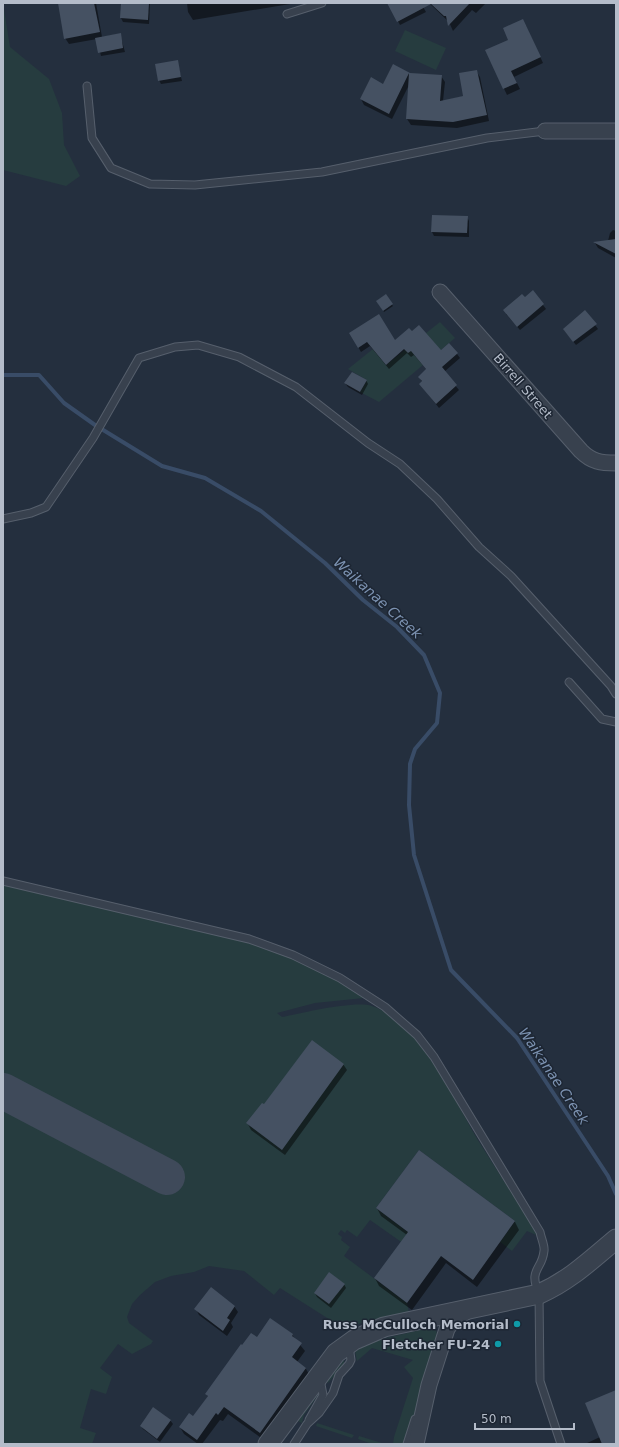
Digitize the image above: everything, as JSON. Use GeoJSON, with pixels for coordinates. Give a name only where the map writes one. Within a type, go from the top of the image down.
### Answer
{"type":"FeatureCollection","features":[{"type":"Feature","properties":{"kind":"street"},"geometry":{"type":"LineString","coordinates":[[545,131],[616,131]]}},
{"type":"Feature","properties":{"kind":"street","name":"Birrell Street"},"geometry":{"type":"LineString","coordinates":[[440,292],[588,458],[598,462],[616,463]]}},
{"type":"Feature","properties":{"kind":"street"},"geometry":{"type":"LineString","coordinates":[[268,1444],[336,1353],[354,1340],[384,1327],[539,1294],[559,1284],[574,1274],[616,1239]]}},
{"type":"Feature","properties":{"kind":"street"},"geometry":{"type":"LineString","coordinates":[[416,1444],[429,1385],[449,1324],[465,1312],[482,1307]]}},
{"type":"Feature","properties":{"kind":"lane"},"geometry":{"type":"LineString","coordinates":[[287,14],[322,3]]}},
{"type":"Feature","properties":{"kind":"lane"},"geometry":{"type":"LineString","coordinates":[[87,86],[92,138],[111,168],[150,184],[195,185],[322,172],[487,138],[545,131]]}},
{"type":"Feature","properties":{"kind":"lane"},"geometry":{"type":"LineString","coordinates":[[3,519],[31,513],[46,506],[93,438],[139,358],[175,348],[198,346],[239,357],[296,386],[368,443],[400,464],[438,499],[479,547],[511,576],[611,686],[616,694]]}},
{"type":"Feature","properties":{"kind":"lane"},"geometry":{"type":"LineString","coordinates":[[569,682],[602,719],[616,722]]}},
{"type":"Feature","properties":{"kind":"lane"},"geometry":{"type":"LineString","coordinates":[[3,881],[249,939],[294,955],[340,978],[385,1007],[418,1034],[434,1057],[540,1232],[544,1251],[535,1273],[534,1282],[539,1294],[540,1381],[561,1444]]}},
{"type":"Feature","properties":{"kind":"lane"},"geometry":{"type":"LineString","coordinates":[[307,1424],[320,1413],[333,1393],[339,1375],[351,1360],[348,1347],[354,1340]]}},
{"type":"Feature","properties":{"kind":"lane"},"geometry":{"type":"LineString","coordinates":[[294,1444],[323,1395],[320,1378],[322,1371]]}},
{"type":"Feature","properties":{"kind":"lane"},"geometry":{"type":"LineString","coordinates":[[408,1444],[417,1411],[429,1385]]}},
{"type":"Feature","properties":{"kind":"green space"},"geometry":{"type":"Polygon","coordinates":[[[3,3],[10,47],[49,79],[62,113],[64,145],[80,176],[66,186],[3,170],[3,3]]]}},
{"type":"Feature","properties":{"kind":"green space"},"geometry":{"type":"Polygon","coordinates":[[[405,30],[446,48],[436,70],[395,51],[405,30]]]}},
{"type":"Feature","properties":{"kind":"green space"},"geometry":{"type":"Polygon","coordinates":[[[440,322],[455,338],[379,402],[360,392],[367,380],[348,369],[373,349],[386,365],[440,322]]]}},
{"type":"Feature","properties":{"kind":"green space"},"geometry":{"type":"Polygon","coordinates":[[[3,885],[231,938],[271,949],[306,964],[342,983],[364,998],[315,1003],[277,1013],[282,1017],[341,1006],[364,1005],[372,1006],[390,1015],[407,1029],[436,1066],[481,1145],[536,1232],[536,1235],[527,1231],[512,1251],[500,1242],[515,1221],[419,1150],[376,1208],[441,1257],[434,1265],[370,1220],[357,1237],[347,1230],[345,1233],[341,1230],[338,1234],[342,1237],[341,1240],[350,1247],[344,1256],[407,1303],[409,1312],[358,1324],[346,1330],[280,1288],[274,1295],[244,1271],[209,1266],[194,1272],[171,1276],[155,1282],[140,1295],[132,1304],[127,1317],[129,1323],[153,1341],[151,1344],[132,1354],[118,1344],[100,1368],[112,1377],[106,1394],[91,1389],[80,1428],[96,1433],[92,1444],[3,1444],[3,885]]]}},
{"type":"Feature","properties":{"kind":"green space"},"geometry":{"type":"Polygon","coordinates":[[[432,1327],[436,1330],[438,1339],[405,1444],[393,1444],[413,1378],[404,1367],[413,1360],[372,1348],[357,1361],[355,1351],[378,1340],[432,1327]]]}},
{"type":"Feature","properties":{"kind":"green space"},"geometry":{"type":"Polygon","coordinates":[[[344,1360],[344,1365],[328,1383],[326,1379],[344,1360]]]}},
{"type":"Feature","properties":{"kind":"green space"},"geometry":{"type":"Polygon","coordinates":[[[318,1393],[304,1415],[302,1423],[298,1421],[318,1393]]]}},
{"type":"Feature","properties":{"kind":"green space"},"geometry":{"type":"Polygon","coordinates":[[[317,1423],[354,1435],[352,1438],[316,1426],[317,1423]]]}},
{"type":"Feature","properties":{"kind":"green space"},"geometry":{"type":"Polygon","coordinates":[[[359,1436],[382,1444],[372,1444],[358,1439],[359,1436]]]}},
{"type":"Feature","properties":{"kind":"building"},"geometry":{"type":"Polygon","coordinates":[[[58,3],[94,3],[100,32],[64,39],[58,3]]]}},
{"type":"Feature","properties":{"kind":"building"},"geometry":{"type":"Polygon","coordinates":[[[121,3],[149,3],[148,20],[120,18],[121,3]]]}},
{"type":"Feature","properties":{"kind":"building"},"geometry":{"type":"Polygon","coordinates":[[[387,3],[470,3],[448,26],[446,16],[444,16],[431,4],[397,22],[387,3]]]}},
{"type":"Feature","properties":{"kind":"building"},"geometry":{"type":"Polygon","coordinates":[[[523,19],[541,57],[511,71],[517,83],[503,89],[485,50],[508,40],[503,28],[523,19]]]}},
{"type":"Feature","properties":{"kind":"building"},"geometry":{"type":"Polygon","coordinates":[[[121,33],[123,48],[98,53],[95,38],[121,33]]]}},
{"type":"Feature","properties":{"kind":"building"},"geometry":{"type":"Polygon","coordinates":[[[178,60],[181,77],[158,81],[155,64],[178,60]]]}},
{"type":"Feature","properties":{"kind":"building"},"geometry":{"type":"Polygon","coordinates":[[[393,64],[410,73],[442,75],[440,101],[463,96],[459,73],[477,70],[487,115],[453,122],[406,119],[409,73],[389,114],[360,99],[371,77],[383,84],[393,64]]]}},
{"type":"Feature","properties":{"kind":"building"},"geometry":{"type":"Polygon","coordinates":[[[432,215],[468,216],[467,233],[431,232],[432,215]]]}},
{"type":"Feature","properties":{"kind":"building"},"geometry":{"type":"Polygon","coordinates":[[[616,239],[616,254],[593,242],[616,239]]]}},
{"type":"Feature","properties":{"kind":"building"},"geometry":{"type":"Polygon","coordinates":[[[533,290],[544,304],[517,327],[503,310],[522,294],[525,297],[533,290]]]}},
{"type":"Feature","properties":{"kind":"building"},"geometry":{"type":"Polygon","coordinates":[[[386,294],[393,304],[383,311],[376,301],[386,294]]]}},
{"type":"Feature","properties":{"kind":"building"},"geometry":{"type":"Polygon","coordinates":[[[585,310],[597,324],[573,342],[563,329],[585,310]]]}},
{"type":"Feature","properties":{"kind":"building"},"geometry":{"type":"Polygon","coordinates":[[[379,314],[395,340],[409,328],[412,331],[419,325],[441,350],[449,343],[458,353],[442,367],[457,385],[436,404],[419,384],[422,381],[418,377],[426,369],[411,351],[408,353],[404,349],[386,365],[367,342],[358,348],[349,333],[379,314]]]}},
{"type":"Feature","properties":{"kind":"building"},"geometry":{"type":"Polygon","coordinates":[[[352,372],[367,380],[360,392],[344,383],[352,372]]]}},
{"type":"Feature","properties":{"kind":"building"},"geometry":{"type":"Polygon","coordinates":[[[312,1040],[344,1064],[282,1150],[246,1123],[262,1103],[264,1104],[312,1040]]]}},
{"type":"Feature","properties":{"kind":"building"},"geometry":{"type":"Polygon","coordinates":[[[419,1150],[515,1221],[473,1280],[441,1256],[407,1303],[374,1278],[408,1232],[376,1208],[419,1150]]]}},
{"type":"Feature","properties":{"kind":"building"},"geometry":{"type":"Polygon","coordinates":[[[329,1272],[345,1284],[329,1304],[314,1293],[329,1272]]]}},
{"type":"Feature","properties":{"kind":"building"},"geometry":{"type":"Polygon","coordinates":[[[211,1287],[235,1306],[227,1318],[230,1320],[223,1331],[194,1309],[211,1287]]]}},
{"type":"Feature","properties":{"kind":"building"},"geometry":{"type":"Polygon","coordinates":[[[270,1318],[293,1334],[292,1336],[302,1343],[292,1357],[306,1368],[260,1433],[224,1407],[218,1415],[216,1413],[197,1440],[179,1427],[189,1413],[193,1416],[208,1396],[205,1394],[241,1344],[242,1345],[251,1333],[257,1337],[270,1318]]]}},
{"type":"Feature","properties":{"kind":"building"},"geometry":{"type":"Polygon","coordinates":[[[616,1390],[616,1444],[602,1444],[585,1403],[616,1390]]]}},
{"type":"Feature","properties":{"kind":"building"},"geometry":{"type":"Polygon","coordinates":[[[153,1407],[171,1420],[157,1439],[140,1426],[153,1407]]]}},
{"type":"Feature","properties":{"kind":"waterway","name":"Waikanae Creek"},"geometry":{"type":"LineString","coordinates":[[3,375],[39,375],[64,403],[95,425],[162,466],[205,478],[261,511],[325,563],[363,600],[397,627],[424,655],[440,693],[437,723],[415,749],[410,764],[409,805],[414,855],[451,970],[517,1038],[608,1176],[616,1194]]}},
{"type":"Feature","properties":{"kind":"taxiway"},"geometry":{"type":"LineString","coordinates":[[3,1091],[167,1177]]}},
{"type":"Feature","properties":{"kind":"place","name":"Russ McCulloch Memorial"},"geometry":{"type":"Point","coordinates":[517,1324]}},
{"type":"Feature","properties":{"kind":"place","name":"Fletcher FU-24"},"geometry":{"type":"Point","coordinates":[498,1344]}}]}
